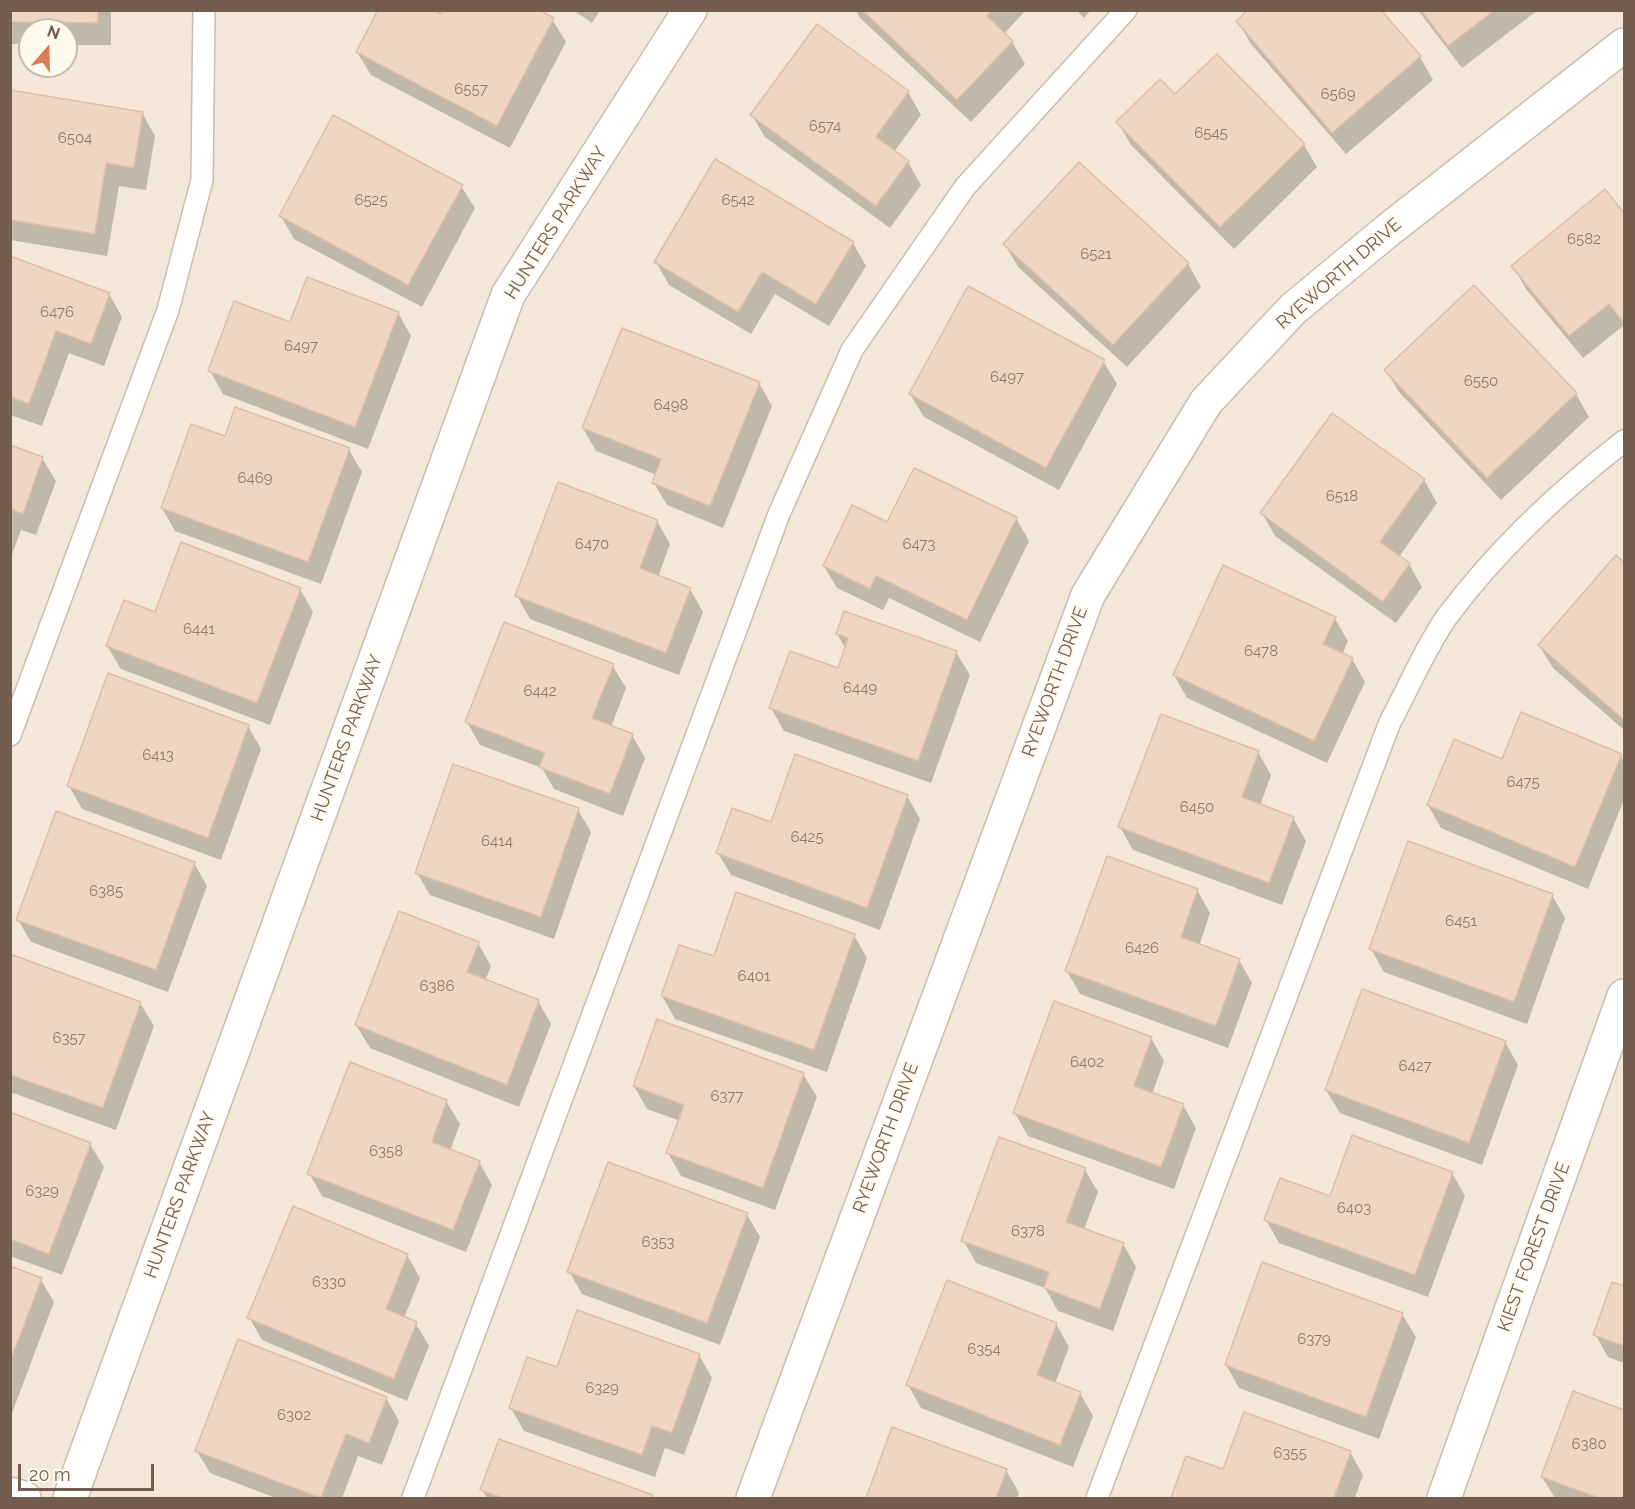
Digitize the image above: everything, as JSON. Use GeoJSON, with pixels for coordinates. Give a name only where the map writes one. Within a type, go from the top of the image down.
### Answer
{"type":"FeatureCollection","features":[{"type":"Feature","properties":{"kind":"street","name":"HUNTERS PARKWAY"},"geometry":{"type":"LineString","coordinates":[[70,1498],[508,295],[690,10]]}},
{"type":"Feature","properties":{"kind":"street","name":"RYEWORTH DRIVE"},"geometry":{"type":"LineString","coordinates":[[753,1498],[1088,595],[1206,402],[1293,309],[1387,231],[1624,45]]}},
{"type":"Feature","properties":{"kind":"street","name":"KIEST FOREST DRIVE"},"geometry":{"type":"LineString","coordinates":[[1444,1498],[1624,996]]}},
{"type":"Feature","properties":{"kind":"street"},"geometry":{"type":"LineString","coordinates":[[10,1494],[24,1498]]}},
{"type":"Feature","properties":{"kind":"lane"},"geometry":{"type":"LineString","coordinates":[[10,735],[168,310],[202,180],[204,10]]}},
{"type":"Feature","properties":{"kind":"lane"},"geometry":{"type":"LineString","coordinates":[[413,1498],[779,514],[852,350],[965,187],[1126,10]]}},
{"type":"Feature","properties":{"kind":"lane"},"geometry":{"type":"LineString","coordinates":[[1097,1498],[1390,722],[1448,615],[1502,554],[1580,476],[1624,441]]}},
{"type":"Feature","properties":{"kind":"shaded area"},"geometry":{"type":"Polygon","coordinates":[[[11,11],[1624,11],[1624,1498],[11,1498],[11,11]]]}},
{"type":"Feature","properties":{"kind":"building"},"geometry":{"type":"Polygon","coordinates":[[[10,10],[98,10],[98,23],[78,23],[78,18],[18,18],[18,22],[10,22],[10,10]]]}},
{"type":"Feature","properties":{"kind":"building"},"geometry":{"type":"Polygon","coordinates":[[[378,10],[434,10],[441,14],[443,10],[539,10],[554,18],[497,126],[356,52],[378,10]]]}},
{"type":"Feature","properties":{"kind":"building"},"geometry":{"type":"Polygon","coordinates":[[[862,10],[992,10],[987,16],[1013,41],[957,100],[862,10]]]}},
{"type":"Feature","properties":{"kind":"building"},"geometry":{"type":"Polygon","coordinates":[[[1248,10],[1381,10],[1421,56],[1332,133],[1236,21],[1248,10]]]}},
{"type":"Feature","properties":{"kind":"building"},"geometry":{"type":"Polygon","coordinates":[[[1421,10],[1495,10],[1448,46],[1421,10]]]}},
{"type":"Feature","properties":{"kind":"building"},"geometry":{"type":"Polygon","coordinates":[[[817,24],[909,91],[876,137],[909,161],[876,206],[750,115],[817,24]]]}},
{"type":"Feature","properties":{"kind":"building"},"geometry":{"type":"Polygon","coordinates":[[[1217,54],[1305,144],[1220,227],[1116,122],[1160,79],[1175,94],[1217,54]]]}},
{"type":"Feature","properties":{"kind":"building"},"geometry":{"type":"Polygon","coordinates":[[[10,90],[143,112],[134,168],[106,163],[95,234],[10,220],[10,90]]]}},
{"type":"Feature","properties":{"kind":"building"},"geometry":{"type":"Polygon","coordinates":[[[333,115],[463,185],[408,285],[279,216],[333,115]]]}},
{"type":"Feature","properties":{"kind":"building"},"geometry":{"type":"Polygon","coordinates":[[[715,159],[854,242],[816,304],[762,272],[738,312],[654,262],[715,159]]]}},
{"type":"Feature","properties":{"kind":"building"},"geometry":{"type":"Polygon","coordinates":[[[1079,162],[1189,263],[1113,345],[1003,244],[1079,162]]]}},
{"type":"Feature","properties":{"kind":"building"},"geometry":{"type":"Polygon","coordinates":[[[1605,189],[1624,213],[1624,323],[1609,304],[1569,336],[1511,266],[1605,189]]]}},
{"type":"Feature","properties":{"kind":"building"},"geometry":{"type":"Polygon","coordinates":[[[10,256],[110,293],[91,344],[56,331],[29,404],[10,397],[10,256]]]}},
{"type":"Feature","properties":{"kind":"building"},"geometry":{"type":"Polygon","coordinates":[[[307,277],[399,312],[355,427],[208,371],[234,301],[290,322],[307,277]]]}},
{"type":"Feature","properties":{"kind":"building"},"geometry":{"type":"Polygon","coordinates":[[[1474,285],[1577,393],[1487,478],[1384,370],[1474,285]]]}},
{"type":"Feature","properties":{"kind":"building"},"geometry":{"type":"Polygon","coordinates":[[[968,286],[1105,360],[1046,468],[909,394],[968,286]]]}},
{"type":"Feature","properties":{"kind":"building"},"geometry":{"type":"Polygon","coordinates":[[[622,328],[760,382],[710,506],[652,483],[661,459],[582,428],[622,328]]]}},
{"type":"Feature","properties":{"kind":"building"},"geometry":{"type":"Polygon","coordinates":[[[235,407],[350,448],[308,562],[161,508],[191,424],[225,436],[235,407]]]}},
{"type":"Feature","properties":{"kind":"building"},"geometry":{"type":"Polygon","coordinates":[[[1332,413],[1425,479],[1380,542],[1410,563],[1383,602],[1260,513],[1332,413]]]}},
{"type":"Feature","properties":{"kind":"building"},"geometry":{"type":"Polygon","coordinates":[[[10,445],[43,457],[23,514],[10,509],[10,445]]]}},
{"type":"Feature","properties":{"kind":"building"},"geometry":{"type":"Polygon","coordinates":[[[914,468],[1017,517],[967,620],[876,576],[870,589],[823,566],[852,505],[887,522],[914,468]]]}},
{"type":"Feature","properties":{"kind":"building"},"geometry":{"type":"Polygon","coordinates":[[[558,482],[658,520],[640,568],[691,588],[666,653],[515,596],[558,482]]]}},
{"type":"Feature","properties":{"kind":"building"},"geometry":{"type":"Polygon","coordinates":[[[181,542],[301,588],[257,703],[106,646],[124,600],[155,612],[181,542]]]}},
{"type":"Feature","properties":{"kind":"building"},"geometry":{"type":"Polygon","coordinates":[[[1616,555],[1624,563],[1624,720],[1538,645],[1616,555]]]}},
{"type":"Feature","properties":{"kind":"building"},"geometry":{"type":"Polygon","coordinates":[[[1223,565],[1336,617],[1323,644],[1353,658],[1314,741],[1173,675],[1223,565]]]}},
{"type":"Feature","properties":{"kind":"building"},"geometry":{"type":"Polygon","coordinates":[[[844,611],[957,651],[918,761],[769,708],[790,651],[838,668],[848,638],[836,634],[844,611]]]}},
{"type":"Feature","properties":{"kind":"building"},"geometry":{"type":"Polygon","coordinates":[[[504,622],[614,664],[592,718],[633,734],[610,794],[539,767],[545,753],[465,722],[504,622]]]}},
{"type":"Feature","properties":{"kind":"building"},"geometry":{"type":"Polygon","coordinates":[[[108,673],[249,725],[208,838],[67,786],[108,673]]]}},
{"type":"Feature","properties":{"kind":"building"},"geometry":{"type":"Polygon","coordinates":[[[1521,712],[1622,754],[1575,867],[1427,805],[1454,739],[1502,759],[1521,712]]]}},
{"type":"Feature","properties":{"kind":"building"},"geometry":{"type":"Polygon","coordinates":[[[1161,714],[1259,751],[1242,797],[1294,817],[1269,883],[1118,827],[1161,714]]]}},
{"type":"Feature","properties":{"kind":"building"},"geometry":{"type":"Polygon","coordinates":[[[795,754],[908,795],[867,908],[716,853],[732,808],[771,822],[795,754]]]}},
{"type":"Feature","properties":{"kind":"building"},"geometry":{"type":"Polygon","coordinates":[[[453,764],[579,808],[541,917],[415,873],[453,764]]]}},
{"type":"Feature","properties":{"kind":"building"},"geometry":{"type":"Polygon","coordinates":[[[56,811],[195,862],[156,970],[16,920],[56,811]]]}},
{"type":"Feature","properties":{"kind":"building"},"geometry":{"type":"Polygon","coordinates":[[[1408,841],[1553,894],[1514,1002],[1369,949],[1408,841]]]}},
{"type":"Feature","properties":{"kind":"building"},"geometry":{"type":"Polygon","coordinates":[[[1107,856],[1198,889],[1181,937],[1240,959],[1216,1026],[1065,971],[1107,856]]]}},
{"type":"Feature","properties":{"kind":"building"},"geometry":{"type":"Polygon","coordinates":[[[736,892],[855,934],[814,1050],[661,996],[679,945],[714,956],[736,892]]]}},
{"type":"Feature","properties":{"kind":"building"},"geometry":{"type":"Polygon","coordinates":[[[399,911],[479,942],[467,972],[539,1000],[507,1085],[355,1025],[399,911]]]}},
{"type":"Feature","properties":{"kind":"building"},"geometry":{"type":"Polygon","coordinates":[[[10,954],[141,1002],[103,1108],[10,1075],[10,954]]]}},
{"type":"Feature","properties":{"kind":"building"},"geometry":{"type":"Polygon","coordinates":[[[1362,989],[1506,1041],[1469,1143],[1325,1090],[1362,989]]]}},
{"type":"Feature","properties":{"kind":"building"},"geometry":{"type":"Polygon","coordinates":[[[1054,1001],[1152,1037],[1134,1086],[1184,1104],[1161,1167],[1013,1113],[1054,1001]]]}},
{"type":"Feature","properties":{"kind":"building"},"geometry":{"type":"Polygon","coordinates":[[[657,1019],[804,1073],[763,1188],[666,1153],[684,1105],[633,1086],[657,1019]]]}},
{"type":"Feature","properties":{"kind":"building"},"geometry":{"type":"Polygon","coordinates":[[[350,1062],[447,1100],[432,1142],[480,1161],[453,1230],[307,1174],[350,1062]]]}},
{"type":"Feature","properties":{"kind":"building"},"geometry":{"type":"Polygon","coordinates":[[[10,1112],[91,1143],[49,1254],[10,1239],[10,1112]]]}},
{"type":"Feature","properties":{"kind":"building"},"geometry":{"type":"Polygon","coordinates":[[[1352,1135],[1453,1172],[1415,1275],[1264,1220],[1280,1178],[1330,1196],[1352,1135]]]}},
{"type":"Feature","properties":{"kind":"building"},"geometry":{"type":"Polygon","coordinates":[[[999,1137],[1086,1168],[1066,1222],[1124,1243],[1100,1309],[1044,1288],[1049,1272],[961,1241],[999,1137]]]}},
{"type":"Feature","properties":{"kind":"building"},"geometry":{"type":"Polygon","coordinates":[[[608,1162],[748,1213],[707,1323],[567,1272],[608,1162]]]}},
{"type":"Feature","properties":{"kind":"building"},"geometry":{"type":"Polygon","coordinates":[[[293,1206],[408,1254],[386,1309],[417,1322],[394,1379],[247,1318],[293,1206]]]}},
{"type":"Feature","properties":{"kind":"building"},"geometry":{"type":"Polygon","coordinates":[[[1262,1262],[1403,1313],[1366,1417],[1225,1365],[1262,1262]]]}},
{"type":"Feature","properties":{"kind":"building"},"geometry":{"type":"Polygon","coordinates":[[[10,1266],[42,1278],[10,1362],[10,1266]]]}},
{"type":"Feature","properties":{"kind":"building"},"geometry":{"type":"Polygon","coordinates":[[[947,1280],[1057,1323],[1037,1375],[1081,1392],[1060,1445],[906,1385],[947,1280]]]}},
{"type":"Feature","properties":{"kind":"building"},"geometry":{"type":"Polygon","coordinates":[[[1612,1282],[1624,1286],[1624,1346],[1593,1335],[1612,1282]]]}},
{"type":"Feature","properties":{"kind":"building"},"geometry":{"type":"Polygon","coordinates":[[[577,1310],[700,1354],[672,1433],[652,1426],[642,1455],[509,1408],[527,1357],[557,1367],[577,1310]]]}},
{"type":"Feature","properties":{"kind":"building"},"geometry":{"type":"Polygon","coordinates":[[[238,1339],[387,1397],[369,1443],[346,1434],[321,1498],[195,1451],[238,1339]]]}},
{"type":"Feature","properties":{"kind":"building"},"geometry":{"type":"Polygon","coordinates":[[[1573,1391],[1624,1410],[1624,1498],[1599,1498],[1541,1477],[1573,1391]]]}},
{"type":"Feature","properties":{"kind":"building"},"geometry":{"type":"Polygon","coordinates":[[[1244,1412],[1351,1451],[1334,1498],[1171,1498],[1186,1456],[1223,1469],[1244,1412]]]}},
{"type":"Feature","properties":{"kind":"building"},"geometry":{"type":"Polygon","coordinates":[[[892,1427],[1007,1469],[996,1498],[866,1498],[892,1427]]]}},
{"type":"Feature","properties":{"kind":"building"},"geometry":{"type":"Polygon","coordinates":[[[499,1439],[653,1495],[652,1498],[503,1498],[480,1490],[499,1439]]]}}]}
